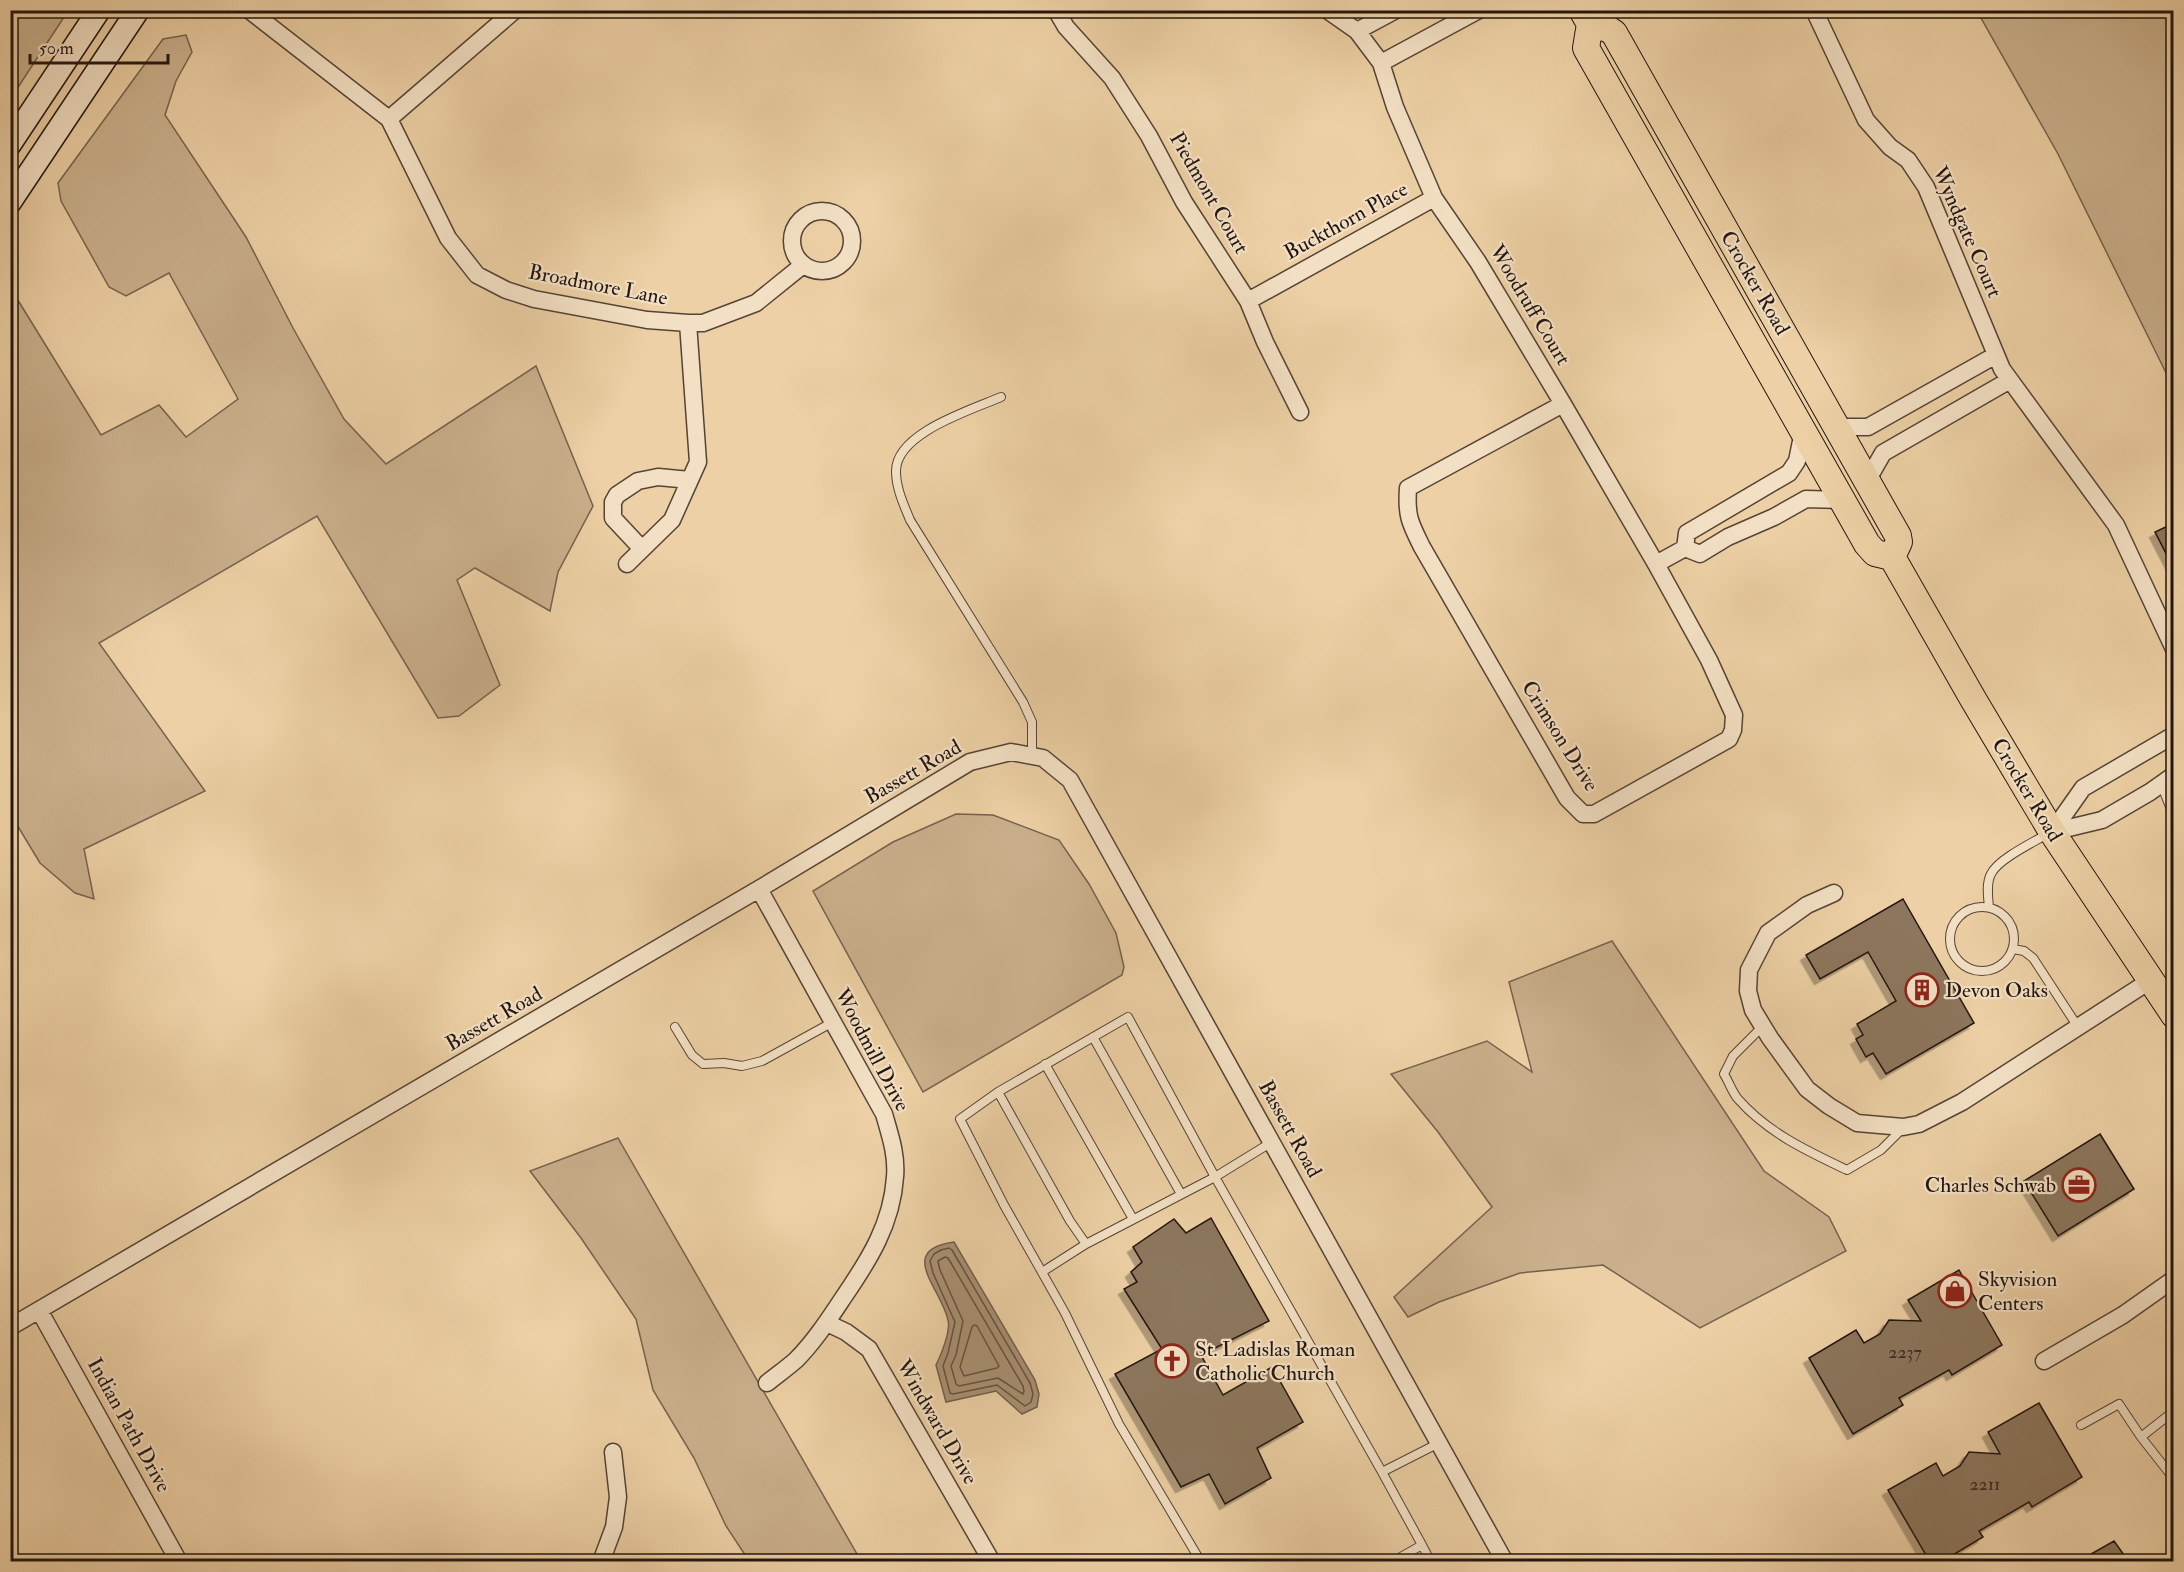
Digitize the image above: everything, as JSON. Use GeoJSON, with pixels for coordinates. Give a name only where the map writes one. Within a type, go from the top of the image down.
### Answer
{"type":"FeatureCollection","features":[{"type":"Feature","properties":{"kind":"main road"},"geometry":{"type":"LineString","coordinates":[[10,144],[99,10]]}},
{"type":"Feature","properties":{"kind":"main road"},"geometry":{"type":"LineString","coordinates":[[10,202],[138,10]]}},
{"type":"Feature","properties":{"kind":"main road","name":"Crocker Road"},"geometry":{"type":"LineString","coordinates":[[1892,557],[1899,539],[1614,33],[1586,17],[1586,48],[1867,544],[1875,553],[1892,557],[2052,832],[2174,1015]]}},
{"type":"Feature","properties":{"kind":"street","name":"Broadmore Lane"},"geometry":{"type":"LineString","coordinates":[[249,10],[389,118],[448,238],[477,275],[506,290],[534,299],[647,320],[703,323],[756,303],[803,265]]}},
{"type":"Feature","properties":{"kind":"street"},"geometry":{"type":"LineString","coordinates":[[389,118],[515,10]]}},
{"type":"Feature","properties":{"kind":"street","name":"Piedmont Court"},"geometry":{"type":"LineString","coordinates":[[1056,10],[1066,27],[1112,78],[1149,136],[1184,202],[1248,301],[1265,342],[1300,412]]}},
{"type":"Feature","properties":{"kind":"street","name":"Woodruff Court"},"geometry":{"type":"LineString","coordinates":[[1327,10],[1357,31],[1381,63],[1395,107],[1434,198],[1478,262],[1656,564]]}},
{"type":"Feature","properties":{"kind":"street"},"geometry":{"type":"LineString","coordinates":[[1357,31],[1396,10]]}},
{"type":"Feature","properties":{"kind":"street"},"geometry":{"type":"LineString","coordinates":[[1381,63],[1479,10]]}},
{"type":"Feature","properties":{"kind":"street","name":"Wyndgate Court"},"geometry":{"type":"LineString","coordinates":[[1814,10],[1866,120],[1890,147],[1908,160],[1926,188],[1996,356],[2010,380],[2116,525],[2174,649]]}},
{"type":"Feature","properties":{"kind":"street","name":"Buckthorn Place"},"geometry":{"type":"LineString","coordinates":[[1248,301],[1434,198]]}},
{"type":"Feature","properties":{"kind":"street"},"geometry":{"type":"LineString","coordinates":[[627,564],[672,520],[698,462],[688,323]]}},
{"type":"Feature","properties":{"kind":"street"},"geometry":{"type":"LineString","coordinates":[[1837,427],[1868,427],[1996,356]]}},
{"type":"Feature","properties":{"kind":"street"},"geometry":{"type":"LineString","coordinates":[[1867,481],[1883,453],[2010,380]]}},
{"type":"Feature","properties":{"kind":"street","name":"Crimson Drive"},"geometry":{"type":"LineString","coordinates":[[1563,404],[1408,488],[1406,509],[1408,519],[1422,547],[1567,798],[1583,814],[1594,814],[1719,745],[1729,739],[1733,730],[1734,715],[1709,660],[1656,564]]}},
{"type":"Feature","properties":{"kind":"street"},"geometry":{"type":"LineString","coordinates":[[1656,564],[1685,548],[1688,533],[1789,473],[1797,461],[1803,431]]}},
{"type":"Feature","properties":{"kind":"street"},"geometry":{"type":"LineString","coordinates":[[642,549],[614,518],[613,502],[617,495],[638,481],[658,477],[690,480]]}},
{"type":"Feature","properties":{"kind":"street"},"geometry":{"type":"LineString","coordinates":[[1685,548],[1700,554],[1728,537],[1774,517],[1806,499],[1842,501]]}},
{"type":"Feature","properties":{"kind":"street"},"geometry":{"type":"LineString","coordinates":[[2052,832],[2083,788],[2174,735]]}},
{"type":"Feature","properties":{"kind":"street","name":"Bassett Road"},"geometry":{"type":"LineString","coordinates":[[10,1327],[759,890],[969,762],[1011,752],[1043,758],[1070,780],[1505,1562]]}},
{"type":"Feature","properties":{"kind":"street"},"geometry":{"type":"LineString","coordinates":[[2052,832],[2102,820],[2167,779]]}},
{"type":"Feature","properties":{"kind":"street","name":"Woodmill Drive"},"geometry":{"type":"LineString","coordinates":[[759,890],[884,1114],[895,1152],[896,1175],[885,1226],[873,1253],[827,1323],[796,1360],[767,1383]]}},
{"type":"Feature","properties":{"kind":"street"},"geometry":{"type":"LineString","coordinates":[[1834,893],[1807,905],[1768,933],[1749,970],[1748,991],[1753,1010],[1762,1026],[1807,1089],[1857,1123],[1903,1127],[1919,1124],[1962,1102],[2151,980]]}},
{"type":"Feature","properties":{"kind":"street"},"geometry":{"type":"LineString","coordinates":[[2044,1361],[2123,1315],[2174,1279]]}},
{"type":"Feature","properties":{"kind":"street","name":"Indian Path Drive"},"geometry":{"type":"LineString","coordinates":[[39,1310],[179,1562]]}},
{"type":"Feature","properties":{"kind":"street","name":"Windward Drive"},"geometry":{"type":"LineString","coordinates":[[827,1323],[846,1332],[869,1349],[992,1562]]}},
{"type":"Feature","properties":{"kind":"street"},"geometry":{"type":"LineString","coordinates":[[601,1562],[614,1527],[618,1497],[613,1452]]}},
{"type":"Feature","properties":{"kind":"lane"},"geometry":{"type":"LineString","coordinates":[[1001,398],[928,430],[909,443],[899,456],[896,470],[898,492],[910,520],[1023,702],[1032,722],[1032,756]]}},
{"type":"Feature","properties":{"kind":"lane"},"geometry":{"type":"LineString","coordinates":[[2167,779],[2174,817]]}},
{"type":"Feature","properties":{"kind":"lane"},"geometry":{"type":"LineString","coordinates":[[1989,907],[1988,887],[1991,874],[1999,864],[2052,832]]}},
{"type":"Feature","properties":{"kind":"lane"},"geometry":{"type":"LineString","coordinates":[[1989,907],[1999,911],[2007,918],[2012,927],[2013,949],[2000,966],[1980,971],[1961,963],[1954,955],[1950,945],[1950,934],[1959,916],[1967,910],[1989,907]]}},
{"type":"Feature","properties":{"kind":"lane"},"geometry":{"type":"LineString","coordinates":[[2013,949],[2024,951],[2033,958],[2078,1027]]}},
{"type":"Feature","properties":{"kind":"lane"},"geometry":{"type":"LineString","coordinates":[[1201,1562],[1119,1424],[1065,1313],[960,1119],[998,1092],[1128,1017],[1431,1562]]}},
{"type":"Feature","properties":{"kind":"lane"},"geometry":{"type":"LineString","coordinates":[[675,1027],[692,1055],[703,1064],[724,1063],[741,1066],[762,1061],[833,1022]]}},
{"type":"Feature","properties":{"kind":"lane"},"geometry":{"type":"LineString","coordinates":[[1762,1026],[1733,1056],[1725,1074],[1736,1097],[1771,1130],[1804,1150],[1847,1170],[1881,1150],[1903,1127]]}},
{"type":"Feature","properties":{"kind":"lane"},"geometry":{"type":"LineString","coordinates":[[1093,1037],[1181,1194]]}},
{"type":"Feature","properties":{"kind":"lane"},"geometry":{"type":"LineString","coordinates":[[1045,1064],[1133,1219]]}},
{"type":"Feature","properties":{"kind":"lane"},"geometry":{"type":"LineString","coordinates":[[998,1092],[1070,1221],[1086,1244]]}},
{"type":"Feature","properties":{"kind":"lane"},"geometry":{"type":"LineString","coordinates":[[1042,1272],[1086,1244],[1215,1177],[1272,1142]]}},
{"type":"Feature","properties":{"kind":"lane"},"geometry":{"type":"LineString","coordinates":[[2081,1425],[2119,1404],[2174,1479]]}},
{"type":"Feature","properties":{"kind":"lane"},"geometry":{"type":"LineString","coordinates":[[2141,1437],[2174,1411]]}},
{"type":"Feature","properties":{"kind":"lane"},"geometry":{"type":"LineString","coordinates":[[1382,1472],[1439,1443]]}},
{"type":"Feature","properties":{"kind":"lane"},"geometry":{"type":"LineString","coordinates":[[1392,1562],[1422,1545]]}},
{"type":"Feature","properties":{"kind":"shaded area"},"geometry":{"type":"Polygon","coordinates":[[[10,11],[68,11],[11,98],[10,11]]]}},
{"type":"Feature","properties":{"kind":"shaded area"},"geometry":{"type":"Polygon","coordinates":[[[1977,11],[2173,11],[2173,387],[2058,154],[1977,11]]]}},
{"type":"Feature","properties":{"kind":"shaded area"},"geometry":{"type":"Polygon","coordinates":[[[186,35],[192,52],[176,81],[165,115],[246,237],[344,419],[386,464],[536,366],[593,506],[558,572],[550,611],[475,568],[457,580],[500,685],[459,716],[438,718],[317,516],[99,643],[205,791],[84,849],[94,899],[75,893],[40,863],[11,815],[11,289],[101,435],[159,405],[186,437],[238,399],[169,273],[126,296],[109,287],[61,201],[58,183],[163,39],[186,35]]]}},
{"type":"Feature","properties":{"kind":"shaded area"},"geometry":{"type":"Polygon","coordinates":[[[956,814],[993,815],[1059,840],[1089,884],[1116,933],[1124,967],[1122,975],[923,1092],[813,891],[893,842],[956,814]]]}},
{"type":"Feature","properties":{"kind":"shaded area"},"geometry":{"type":"Polygon","coordinates":[[[1612,941],[1764,1171],[1829,1217],[1846,1251],[1700,1328],[1603,1265],[1520,1273],[1439,1302],[1408,1317],[1394,1297],[1492,1207],[1438,1132],[1391,1074],[1487,1041],[1532,1072],[1509,982],[1612,941]]]}},
{"type":"Feature","properties":{"kind":"shaded area"},"geometry":{"type":"Polygon","coordinates":[[[618,1138],[861,1561],[749,1561],[726,1526],[694,1458],[653,1390],[636,1319],[581,1238],[530,1171],[618,1138]]]}},
{"type":"Feature","properties":{"kind":"water"},"geometry":{"type":"Polygon","coordinates":[[[954,1242],[1035,1380],[1039,1394],[1037,1407],[1022,1414],[996,1391],[946,1402],[936,1365],[949,1325],[925,1262],[928,1253],[937,1246],[954,1242]]]}},
{"type":"Feature","properties":{"kind":"building"},"geometry":{"type":"Polygon","coordinates":[[[2174,523],[2174,569],[2155,532],[2174,523]]]}},
{"type":"Feature","properties":{"kind":"building","name":"Devon Oaks"},"geometry":{"type":"Polygon","coordinates":[[[1903,899],[1974,1023],[1886,1074],[1873,1053],[1866,1057],[1856,1039],[1863,1035],[1857,1024],[1896,1001],[1868,952],[1820,979],[1806,955],[1903,899]]]}},
{"type":"Feature","properties":{"kind":"building","name":"Charles Schwab"},"geometry":{"type":"Polygon","coordinates":[[[2100,1134],[2134,1189],[2058,1236],[2024,1181],[2100,1134]]]}},
{"type":"Feature","properties":{"kind":"building","name":"St. Ladislas Roman Catholic Church"},"geometry":{"type":"Polygon","coordinates":[[[1211,1218],[1269,1321],[1201,1355],[1223,1395],[1272,1367],[1303,1422],[1257,1448],[1271,1478],[1225,1504],[1209,1474],[1181,1487],[1115,1374],[1162,1349],[1124,1289],[1137,1282],[1131,1272],[1142,1262],[1133,1247],[1174,1219],[1186,1233],[1211,1218]]]}},
{"type":"Feature","properties":{"kind":"building"},"geometry":{"type":"Polygon","coordinates":[[[1959,1270],[2002,1345],[1952,1375],[1949,1370],[1899,1398],[1903,1405],[1853,1434],[1809,1358],[1856,1330],[1864,1343],[1880,1334],[1889,1320],[1921,1321],[1908,1300],[1959,1270]]]}},
{"type":"Feature","properties":{"kind":"building"},"geometry":{"type":"Polygon","coordinates":[[[2039,1403],[2082,1477],[2032,1507],[2029,1502],[1979,1531],[1983,1537],[1941,1562],[1930,1562],[1888,1490],[1936,1463],[1943,1476],[1960,1466],[1969,1452],[2000,1454],[1988,1432],[2039,1403]]]}},
{"type":"Feature","properties":{"kind":"building"},"geometry":{"type":"Polygon","coordinates":[[[2114,1541],[2129,1562],[2077,1562],[2114,1541]]]}},
{"type":"Feature","properties":{"kind":"place","name":"Devon Oaks"},"geometry":{"type":"Point","coordinates":[1922,990]}},
{"type":"Feature","properties":{"kind":"place","name":"Charles Schwab"},"geometry":{"type":"Point","coordinates":[2079,1185]}},
{"type":"Feature","properties":{"kind":"place","name":"Skyvision Centers"},"geometry":{"type":"Point","coordinates":[1955,1291]}},
{"type":"Feature","properties":{"kind":"place","name":"St. Ladislas Roman Catholic Church"},"geometry":{"type":"Point","coordinates":[1172,1361]}}]}
